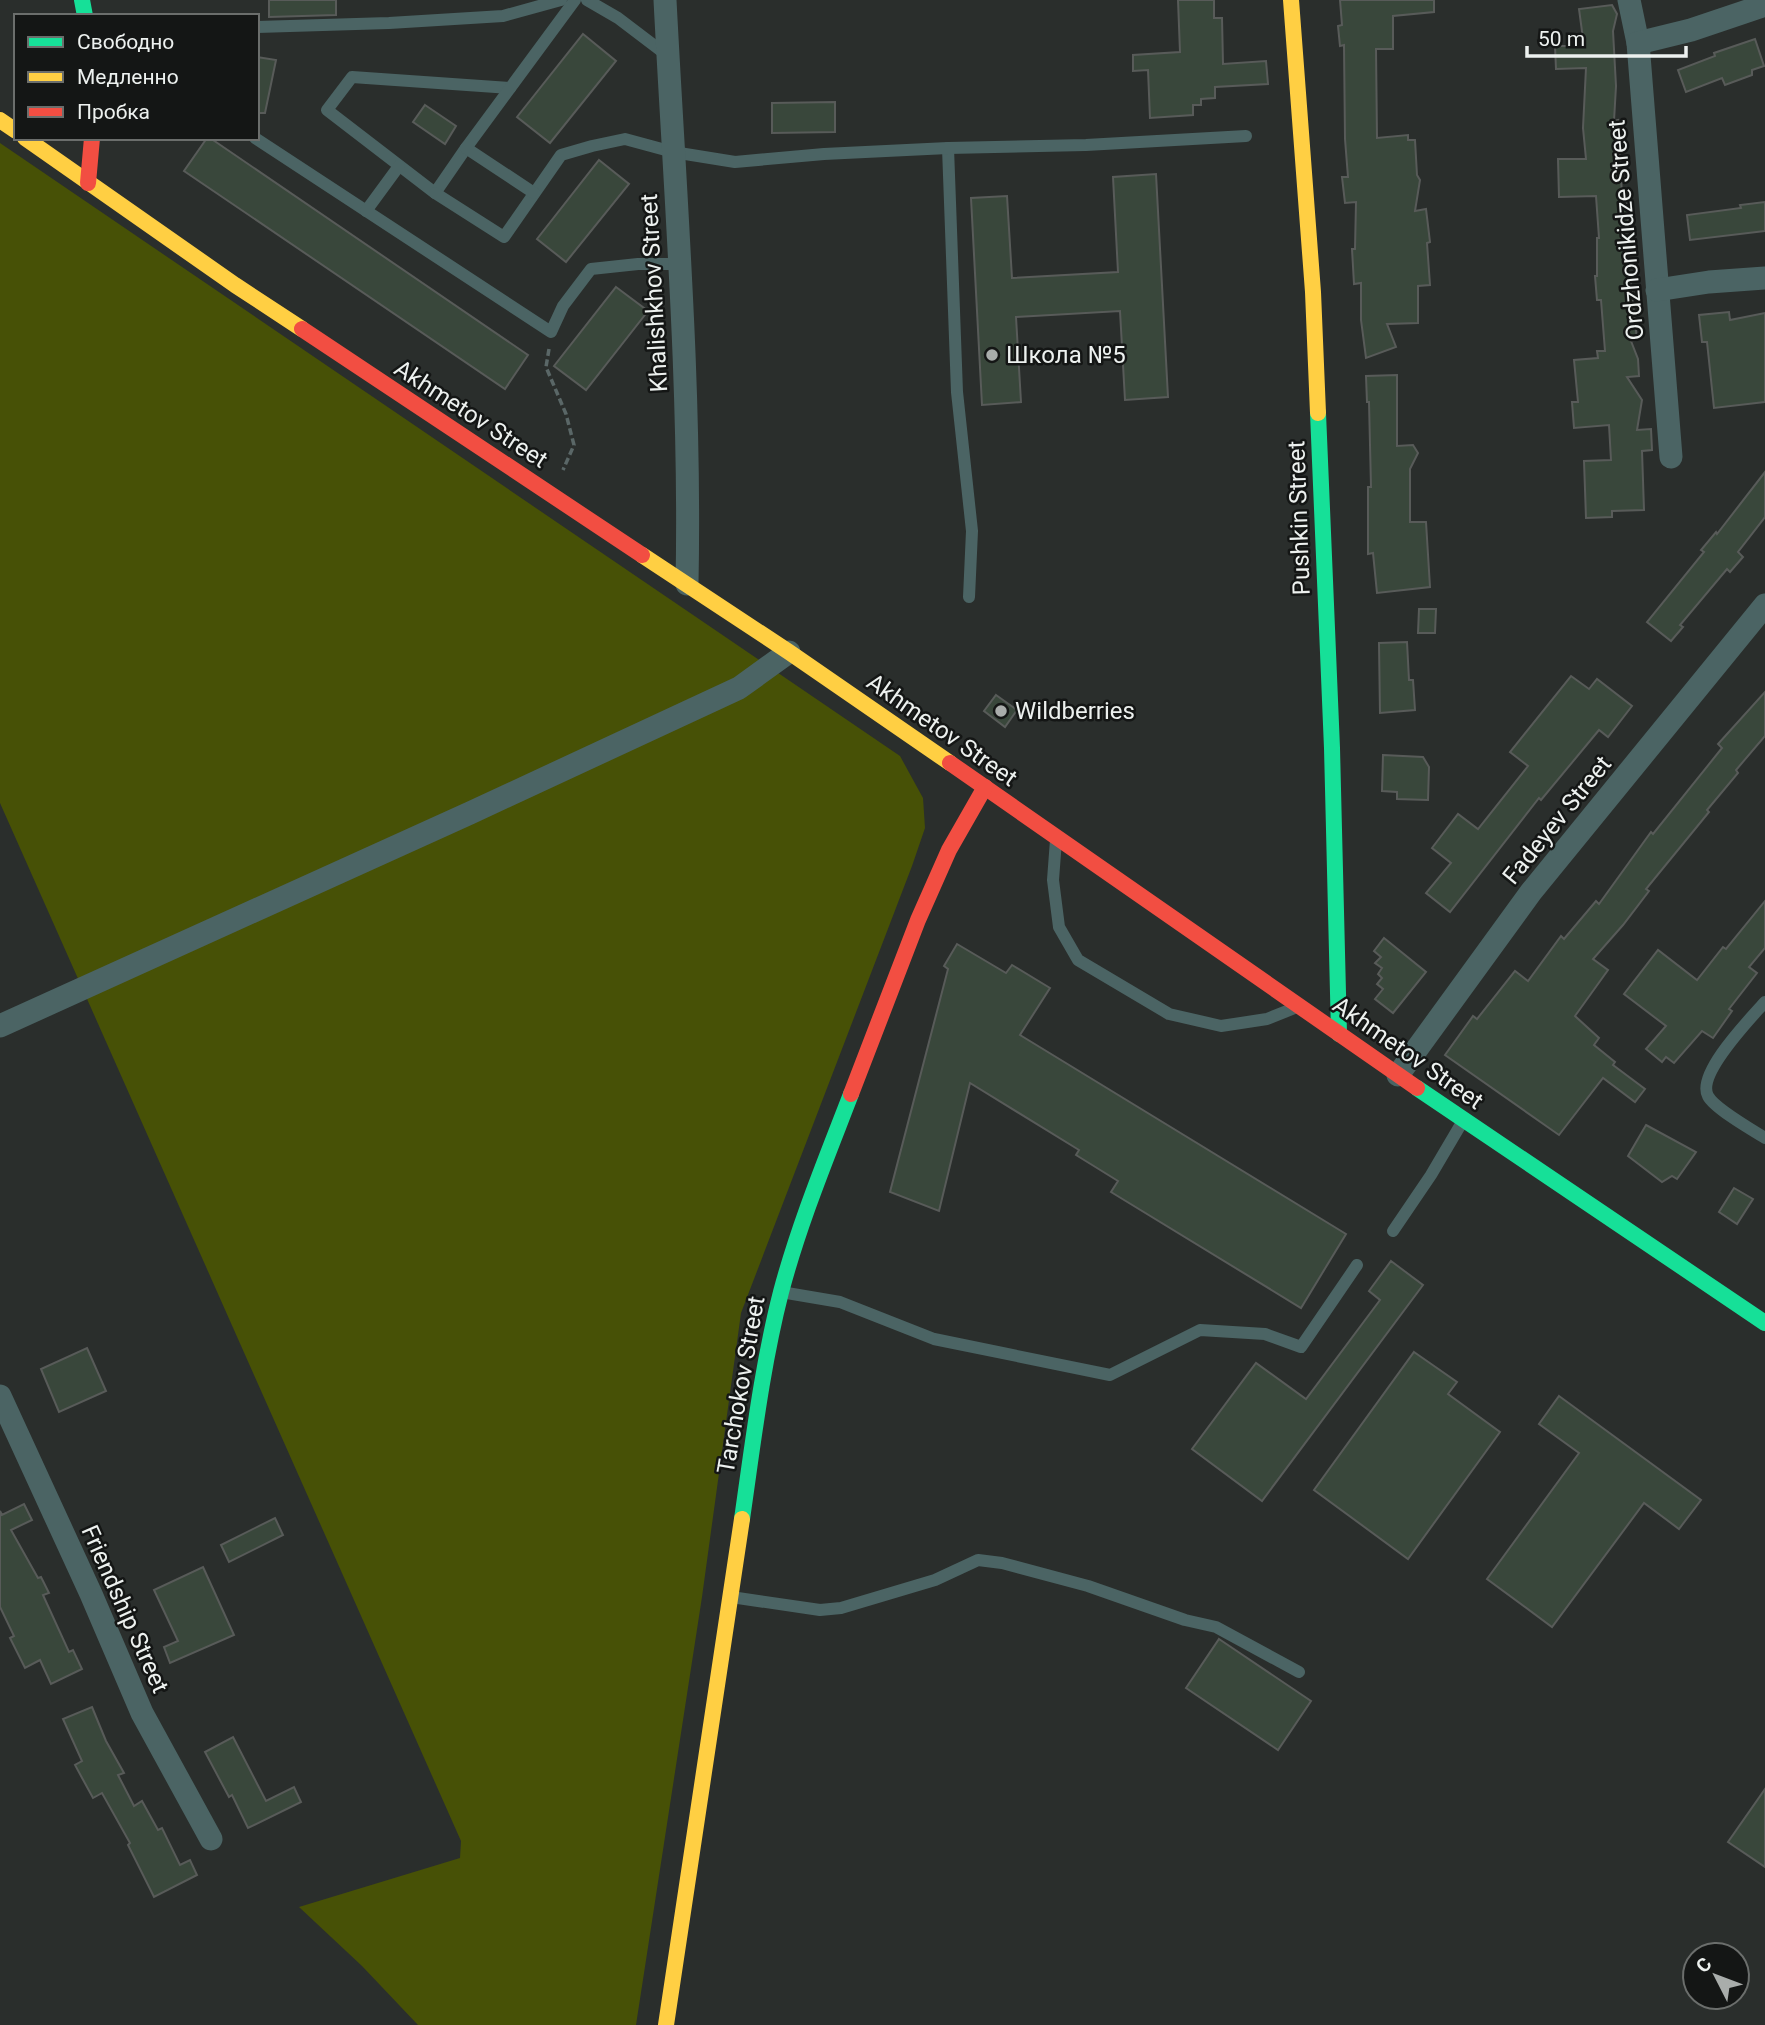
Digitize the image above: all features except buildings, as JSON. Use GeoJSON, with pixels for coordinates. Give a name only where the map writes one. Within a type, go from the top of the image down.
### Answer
{"type":"FeatureCollection","features":[{"type":"Feature","properties":{"kind":"main road","name":"Pushkin Street"},"geometry":{"type":"LineString","coordinates":[[1291,0],[1313,306],[1332,761],[1339,1034]]}},
{"type":"Feature","properties":{"kind":"main road","name":"Akhmetov Street"},"geometry":{"type":"LineString","coordinates":[[28,140],[246,292],[789,652],[1398,1076],[1765,1323]]}},
{"type":"Feature","properties":{"kind":"main road"},"geometry":{"type":"LineString","coordinates":[[88,183],[92,140]]}},
{"type":"Feature","properties":{"kind":"main road","name":"Tarchokov Street"},"geometry":{"type":"LineString","coordinates":[[666,2025],[762,1382],[781,1292],[804,1217],[918,920],[949,850],[985,787]]}},
{"type":"Feature","properties":{"kind":"street","name":"Khalishkhov Street"},"geometry":{"type":"LineString","coordinates":[[665,0],[688,491],[687,584]]}},
{"type":"Feature","properties":{"kind":"street","name":"Ordzhonikidze Street"},"geometry":{"type":"LineString","coordinates":[[1629,0],[1638,43],[1671,457]]}},
{"type":"Feature","properties":{"kind":"street"},"geometry":{"type":"LineString","coordinates":[[1638,43],[1691,30],[1765,5]]}},
{"type":"Feature","properties":{"kind":"street"},"geometry":{"type":"LineString","coordinates":[[1657,290],[1709,282],[1765,278]]}},
{"type":"Feature","properties":{"kind":"street","name":"Fadeyev Street"},"geometry":{"type":"LineString","coordinates":[[1398,1076],[1531,892],[1765,605]]}},
{"type":"Feature","properties":{"kind":"street"},"geometry":{"type":"LineString","coordinates":[[0,1026],[739,688],[789,652]]}},
{"type":"Feature","properties":{"kind":"street","name":"Friendship Street"},"geometry":{"type":"LineString","coordinates":[[0,1396],[91,1594],[142,1713],[211,1839]]}},
{"type":"Feature","properties":{"kind":"lane"},"geometry":{"type":"LineString","coordinates":[[259,27],[503,16],[561,0]]}},
{"type":"Feature","properties":{"kind":"lane"},"geometry":{"type":"LineString","coordinates":[[435,193],[575,0]]}},
{"type":"Feature","properties":{"kind":"lane"},"geometry":{"type":"LineString","coordinates":[[587,0],[618,18],[668,56]]}},
{"type":"Feature","properties":{"kind":"lane"},"geometry":{"type":"LineString","coordinates":[[510,89],[352,77],[327,110],[435,193],[503,237],[561,155],[625,139],[673,152],[735,162],[824,154],[1086,145],[1247,136]]}},
{"type":"Feature","properties":{"kind":"lane"},"geometry":{"type":"LineString","coordinates":[[258,140],[551,332],[563,306],[591,269],[638,264],[679,264]]}},
{"type":"Feature","properties":{"kind":"lane"},"geometry":{"type":"LineString","coordinates":[[466,148],[534,193]]}},
{"type":"Feature","properties":{"kind":"lane"},"geometry":{"type":"LineString","coordinates":[[948,148],[957,392],[972,531],[969,597]]}},
{"type":"Feature","properties":{"kind":"lane"},"geometry":{"type":"LineString","coordinates":[[366,211],[400,166]]}},
{"type":"Feature","properties":{"kind":"lane"},"geometry":{"type":"LineString","coordinates":[[1056,837],[1054,880],[1059,927],[1078,960],[1169,1014],[1221,1026],[1267,1019],[1301,1006]]}},
{"type":"Feature","properties":{"kind":"lane"},"geometry":{"type":"LineString","coordinates":[[1765,1002],[1737,1033],[1705,1082],[1708,1096],[1717,1106],[1765,1138]]}},
{"type":"Feature","properties":{"kind":"lane"},"geometry":{"type":"LineString","coordinates":[[1393,1231],[1431,1175],[1464,1119]]}},
{"type":"Feature","properties":{"kind":"lane"},"geometry":{"type":"LineString","coordinates":[[781,1292],[840,1302],[934,1339],[1110,1375],[1200,1330],[1265,1334],[1301,1347],[1357,1265]]}},
{"type":"Feature","properties":{"kind":"lane"},"geometry":{"type":"LineString","coordinates":[[729,1597],[820,1610],[841,1608],[935,1580],[978,1560],[1002,1563],[1088,1586],[1185,1620],[1216,1627],[1299,1672]]}},
{"type":"Feature","properties":{"kind":"path"},"geometry":{"type":"LineString","coordinates":[[550,493],[574,445],[566,414],[546,367],[551,332]]}},
{"type":"Feature","properties":{"kind":"green space"},"geometry":{"type":"Polygon","coordinates":[[[0,143],[900,756],[923,798],[925,828],[912,866],[741,1313],[702,1597],[636,2025],[418,2025],[362,1966],[299,1907],[460,1858],[461,1841],[0,803],[0,143]]]}},
{"type":"Feature","properties":{"kind":"traffic: fast"},"geometry":{"type":"LineString","coordinates":[[82,0],[85,14]]}},
{"type":"Feature","properties":{"kind":"traffic: fast"},"geometry":{"type":"LineString","coordinates":[[1318,413],[1332,748],[1339,1034]]}},
{"type":"Feature","properties":{"kind":"traffic: fast"},"geometry":{"type":"LineString","coordinates":[[1417,1088],[1765,1323]]}},
{"type":"Feature","properties":{"kind":"traffic: fast"},"geometry":{"type":"LineString","coordinates":[[742,1519],[763,1376],[781,1292],[804,1217],[851,1094]]}},
{"type":"Feature","properties":{"kind":"traffic: slow"},"geometry":{"type":"LineString","coordinates":[[1291,0],[1313,292],[1318,413]]}},
{"type":"Feature","properties":{"kind":"traffic: slow"},"geometry":{"type":"LineString","coordinates":[[0,120],[14,130]]}},
{"type":"Feature","properties":{"kind":"traffic: slow"},"geometry":{"type":"LineString","coordinates":[[28,140],[302,329]]}},
{"type":"Feature","properties":{"kind":"traffic: slow"},"geometry":{"type":"LineString","coordinates":[[642,555],[950,763]]}},
{"type":"Feature","properties":{"kind":"traffic: slow"},"geometry":{"type":"LineString","coordinates":[[666,2025],[742,1519]]}},
{"type":"Feature","properties":{"kind":"traffic: jam"},"geometry":{"type":"LineString","coordinates":[[88,183],[92,140]]}},
{"type":"Feature","properties":{"kind":"traffic: jam"},"geometry":{"type":"LineString","coordinates":[[302,329],[642,555]]}},
{"type":"Feature","properties":{"kind":"traffic: jam"},"geometry":{"type":"LineString","coordinates":[[950,763],[1417,1088]]}},
{"type":"Feature","properties":{"kind":"traffic: jam"},"geometry":{"type":"LineString","coordinates":[[851,1094],[918,920],[949,850],[985,787]]}},
{"type":"Feature","properties":{"kind":"place","name":"Школа №5"},"geometry":{"type":"Point","coordinates":[992,355]}},
{"type":"Feature","properties":{"kind":"place","name":"Wildberries"},"geometry":{"type":"Point","coordinates":[1001,711]}}]}
